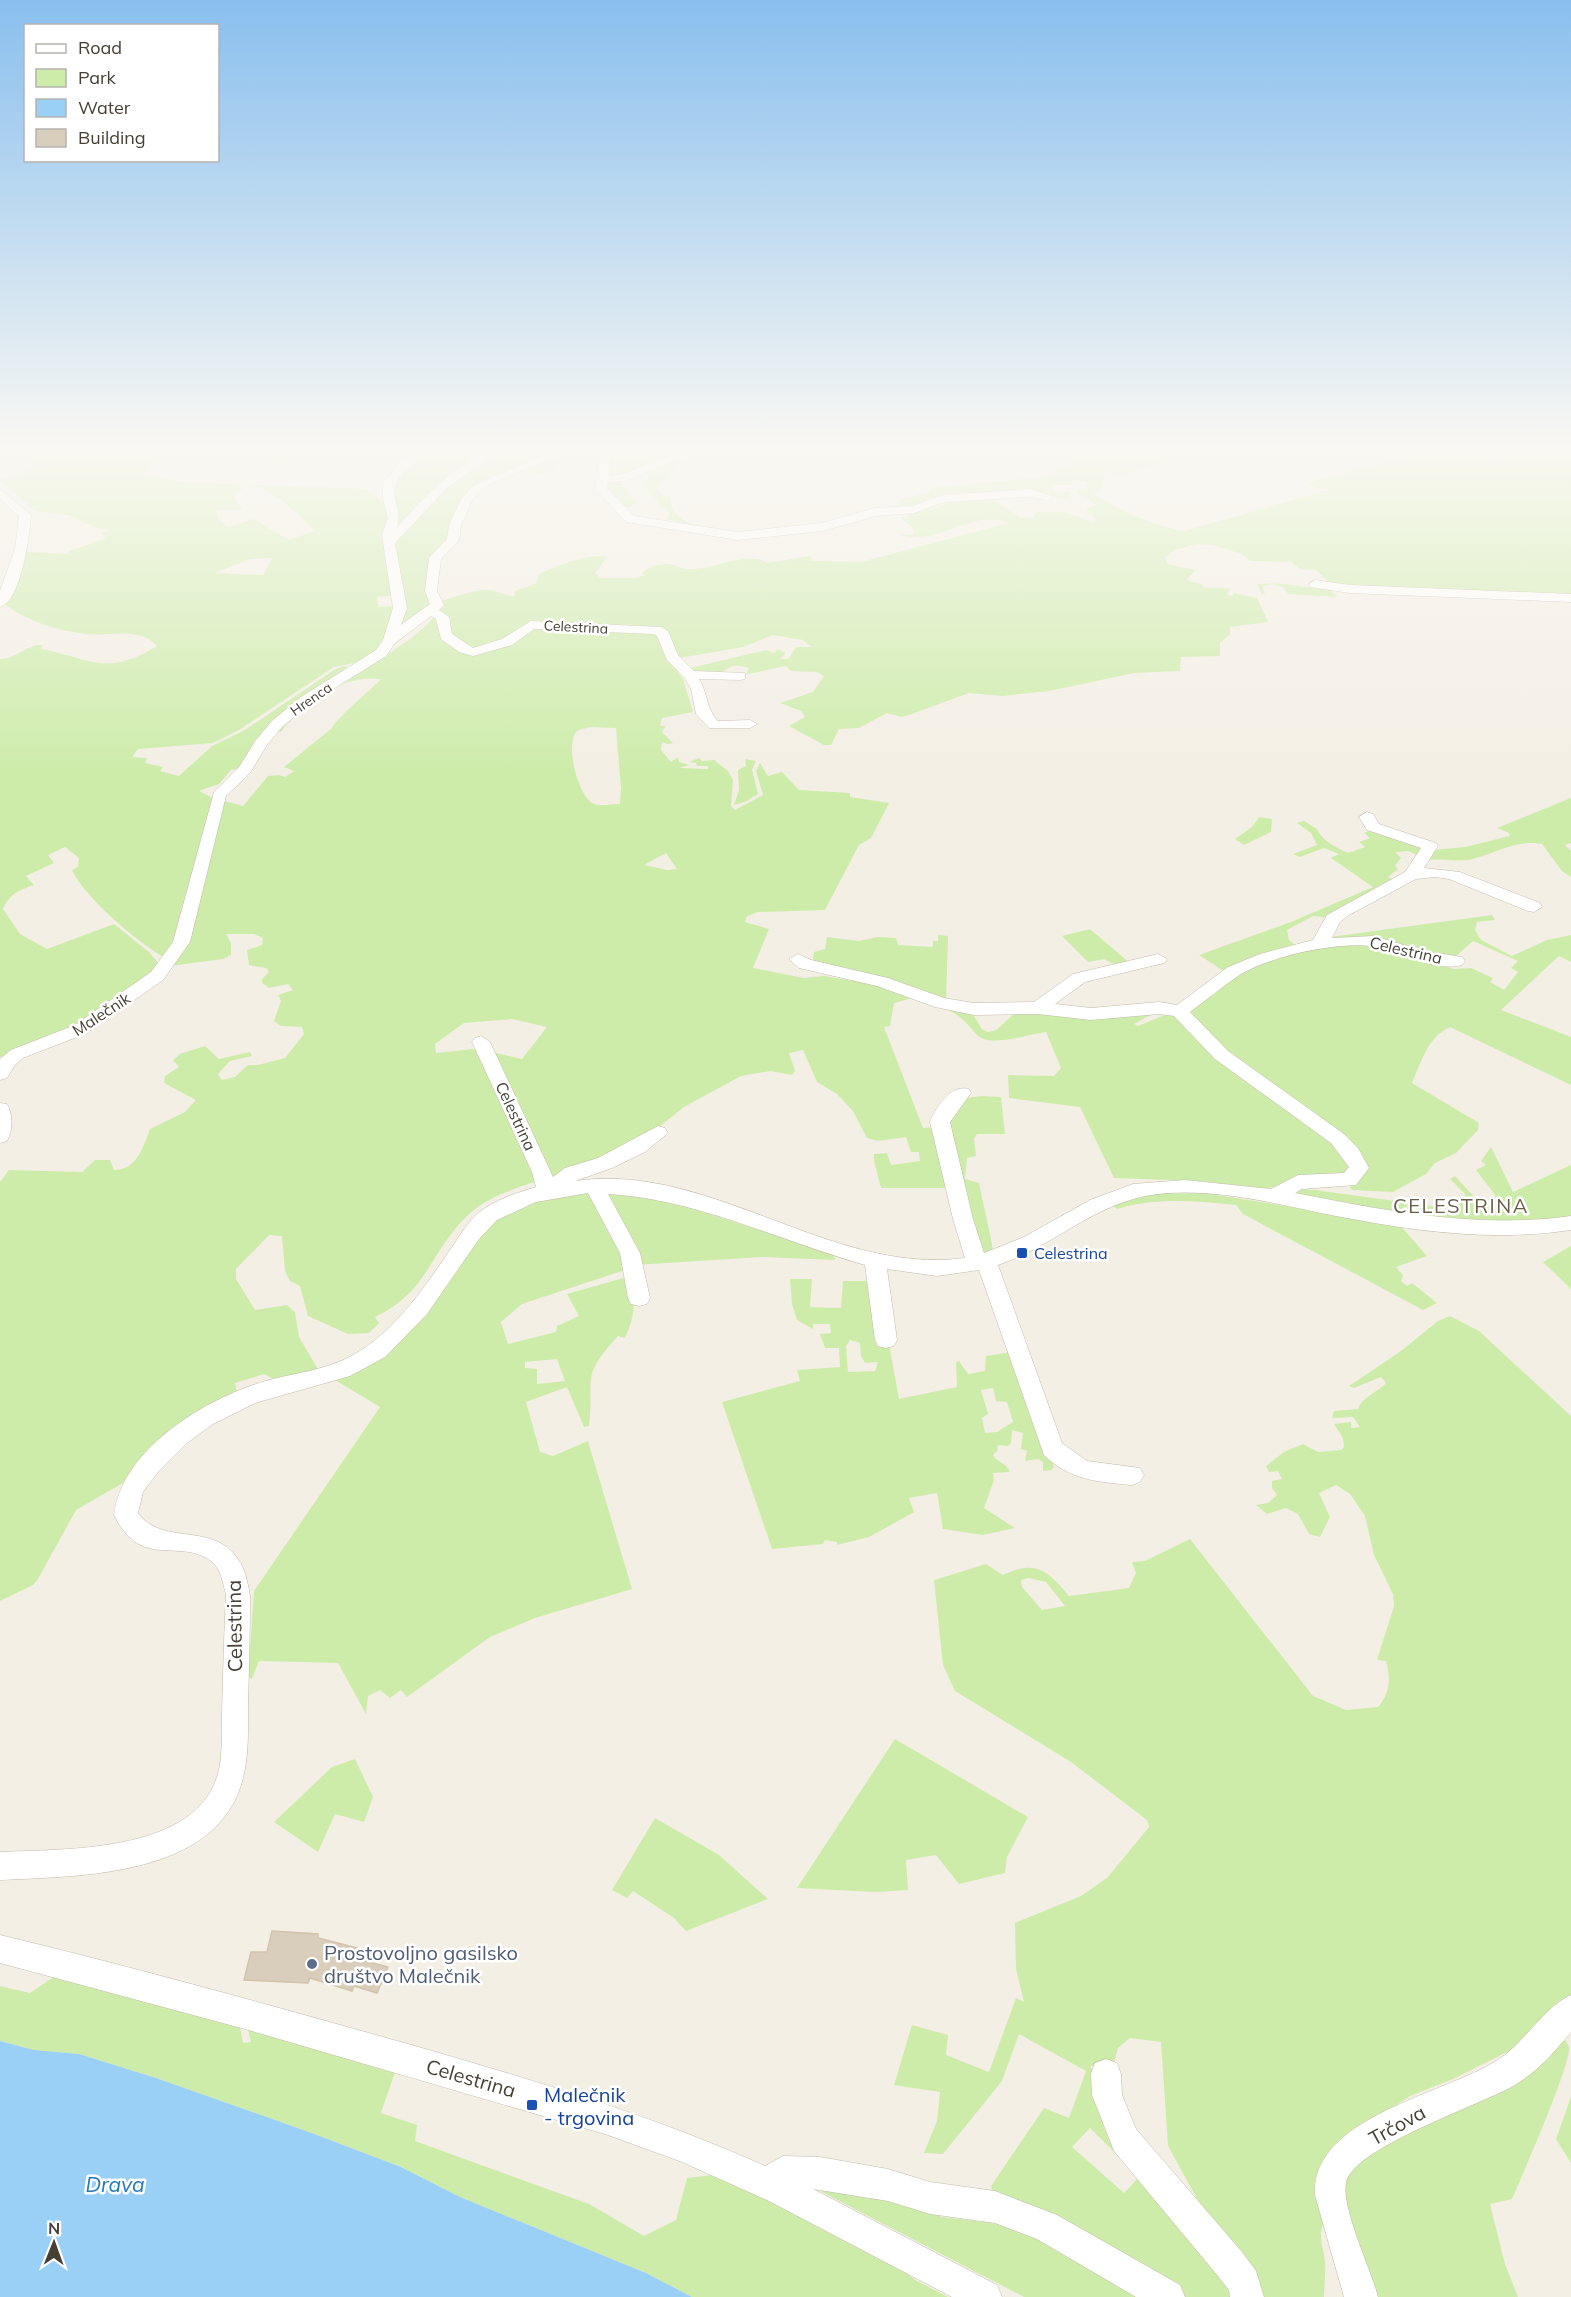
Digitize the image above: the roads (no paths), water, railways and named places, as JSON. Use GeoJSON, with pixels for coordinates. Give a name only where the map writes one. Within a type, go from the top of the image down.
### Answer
{"type":"FeatureCollection","features":[{"type":"Feature","properties":{"kind":"street"},"geometry":{"type":"LineString","coordinates":[[0,603],[12,577],[18,557]]}},
{"type":"Feature","properties":{"kind":"street","name":"Hrenca"},"geometry":{"type":"LineString","coordinates":[[168,964],[181,942],[219,795],[245,770],[261,743],[277,724],[306,700],[381,653],[390,640],[400,608],[393,557]]}},
{"type":"Feature","properties":{"kind":"street"},"geometry":{"type":"LineString","coordinates":[[390,640],[437,605],[431,591],[436,557]]}},
{"type":"Feature","properties":{"kind":"street"},"geometry":{"type":"LineString","coordinates":[[1315,584],[1350,589],[1571,598]]}},
{"type":"Feature","properties":{"kind":"street","name":"Celestrina"},"geometry":{"type":"LineString","coordinates":[[431,611],[442,616],[446,636],[473,652],[507,642],[531,625],[656,630],[663,634],[672,657],[690,675]]}},
{"type":"Feature","properties":{"kind":"street"},"geometry":{"type":"LineString","coordinates":[[740,675],[690,675],[698,689],[703,714],[714,725],[750,724]]}},
{"type":"Feature","properties":{"kind":"street"},"geometry":{"type":"LineString","coordinates":[[1367,817],[1373,827],[1430,846],[1412,875]]}},
{"type":"Feature","properties":{"kind":"street"},"geometry":{"type":"LineString","coordinates":[[1320,944],[1333,919],[1344,910],[1412,875],[1438,870],[1449,872],[1497,894],[1534,907]]}},
{"type":"Feature","properties":{"kind":"street","name":"Celestrina"},"geometry":{"type":"LineString","coordinates":[[1180,1011],[1234,971],[1266,958],[1320,944],[1374,940],[1421,957],[1456,962]]}},
{"type":"Feature","properties":{"kind":"street"},"geometry":{"type":"LineString","coordinates":[[798,959],[805,963],[882,982],[941,1003],[974,1009],[1038,1008],[1091,1014],[1159,1008],[1180,1011],[1188,1024],[1207,1042],[1324,1127],[1356,1160],[1359,1168],[1349,1180],[1298,1182],[1273,1197]]}},
{"type":"Feature","properties":{"kind":"street"},"geometry":{"type":"LineString","coordinates":[[1038,1008],[1080,978],[1158,959]]}},
{"type":"Feature","properties":{"kind":"street","name":"Malečnik"},"geometry":{"type":"LineString","coordinates":[[0,1074],[8,1061],[16,1054],[81,1029],[157,976],[168,964]]}},
{"type":"Feature","properties":{"kind":"street","name":"Celestrina"},"geometry":{"type":"LineString","coordinates":[[481,1042],[542,1172],[547,1192]]}},
{"type":"Feature","properties":{"kind":"street"},"geometry":{"type":"LineString","coordinates":[[962,1093],[944,1112],[940,1122],[963,1219],[1052,1448],[1069,1465],[1090,1472],[1132,1474]]}},
{"type":"Feature","properties":{"kind":"street"},"geometry":{"type":"LineString","coordinates":[[0,1109],[2,1118],[0,1136]]}},
{"type":"Feature","properties":{"kind":"street","name":"Celestrina"},"geometry":{"type":"LineString","coordinates":[[547,1192],[572,1173],[605,1163],[638,1147],[658,1133]]}},
{"type":"Feature","properties":{"kind":"street"},"geometry":{"type":"LineString","coordinates":[[596,1185],[599,1200],[630,1252],[639,1298]]}},
{"type":"Feature","properties":{"kind":"street","name":"Celestrina"},"geometry":{"type":"LineString","coordinates":[[0,1866],[84,1861],[140,1853],[187,1833],[217,1806],[226,1792],[231,1774],[234,1741],[238,1595],[234,1574],[230,1564],[215,1550],[146,1536],[130,1523],[126,1515],[127,1503],[143,1472],[196,1422],[221,1407],[264,1391],[336,1372],[380,1351],[409,1323],[482,1222],[507,1206],[547,1192],[596,1185],[637,1187],[875,1259],[927,1268],[981,1261],[1013,1252],[1086,1209],[1127,1193],[1175,1187],[1216,1189],[1273,1197],[1460,1227],[1523,1230],[1571,1223]]}},
{"type":"Feature","properties":{"kind":"street"},"geometry":{"type":"LineString","coordinates":[[875,1259],[886,1340]]}},
{"type":"Feature","properties":{"kind":"street","name":"Celestrina"},"geometry":{"type":"LineString","coordinates":[[0,1949],[133,1981],[496,2085],[640,2131],[766,2184],[930,2266],[985,2297]]}},
{"type":"Feature","properties":{"kind":"street","name":"Trčova"},"geometry":{"type":"LineString","coordinates":[[1361,2297],[1330,2192],[1335,2166],[1375,2136],[1424,2108],[1506,2073],[1532,2051],[1571,2010]]}},
{"type":"Feature","properties":{"kind":"street"},"geometry":{"type":"LineString","coordinates":[[1106,2074],[1107,2095],[1125,2140],[1230,2264],[1244,2283],[1247,2297]]}},
{"type":"Feature","properties":{"kind":"street"},"geometry":{"type":"LineString","coordinates":[[766,2184],[783,2172],[820,2173],[888,2185],[930,2198],[995,2207],[1046,2226],[1168,2297]]}},
{"type":"Feature","properties":{"kind":"water","name":"Drava"},"geometry":{"type":"Polygon","coordinates":[[[0,2041],[34,2050],[79,2054],[156,2078],[309,2132],[401,2167],[460,2197],[646,2273],[692,2297],[0,2297],[0,2041]]]}},
{"type":"Feature","properties":{"kind":"place","name":"Celestrina"},"geometry":{"type":"Point","coordinates":[1022,1253]}},
{"type":"Feature","properties":{"kind":"place","name":"Prostovoljno gasilsko društvo Malečnik"},"geometry":{"type":"Point","coordinates":[312,1964]}},
{"type":"Feature","properties":{"kind":"place","name":"Malečnik - trgovina"},"geometry":{"type":"Point","coordinates":[532,2105]}},
{"type":"Feature","properties":{"kind":"district","name":"CELESTRINA"},"geometry":{"type":"Point","coordinates":[1461,1205]}}]}
